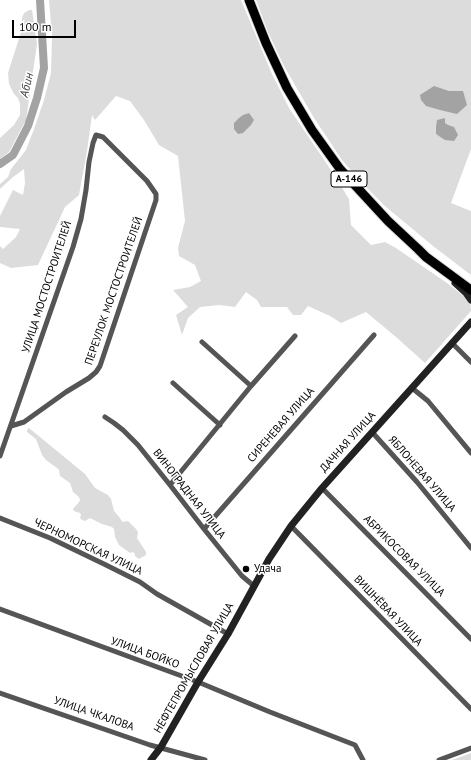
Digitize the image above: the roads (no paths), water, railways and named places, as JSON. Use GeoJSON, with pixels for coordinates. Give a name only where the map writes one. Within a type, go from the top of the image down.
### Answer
{"type":"FeatureCollection","features":[{"type":"Feature","properties":{"kind":"highway","name":"А-146"},"geometry":{"type":"LineString","coordinates":[[249,0],[266,43],[287,88],[312,130],[340,169],[388,222],[426,257],[471,290]]}},
{"type":"Feature","properties":{"kind":"main road"},"geometry":{"type":"LineString","coordinates":[[426,257],[471,285]]}},
{"type":"Feature","properties":{"kind":"main road"},"geometry":{"type":"LineString","coordinates":[[426,257],[466,293],[471,300]]}},
{"type":"Feature","properties":{"kind":"main road","name":"ДАЧНАЯ УЛИЦА"},"geometry":{"type":"LineString","coordinates":[[254,586],[291,526],[322,488],[470,324]]}},
{"type":"Feature","properties":{"kind":"main road","name":"НЕФТЕПРОМЫСЛОВАЯ УЛИЦА"},"geometry":{"type":"LineString","coordinates":[[152,760],[161,748],[198,682],[228,634],[254,586]]}},
{"type":"Feature","properties":{"kind":"street","name":"УЛИЦА МОСТОСТРОИТЕЛЕЙ"},"geometry":{"type":"LineString","coordinates":[[11,426],[73,247],[81,219],[93,144],[96,135],[103,137]]}},
{"type":"Feature","properties":{"kind":"street","name":"ПЕРЕУЛОК МОСТОСТРОИТЕЛЕЙ"},"geometry":{"type":"LineString","coordinates":[[11,426],[24,422],[66,392],[89,378],[100,366],[156,200],[156,194],[147,181],[103,137]]}},
{"type":"Feature","properties":{"kind":"street","name":"СИРЕНЕВАЯ УЛИЦА"},"geometry":{"type":"LineString","coordinates":[[204,530],[374,335]]}},
{"type":"Feature","properties":{"kind":"street"},"geometry":{"type":"LineString","coordinates":[[170,485],[295,336]]}},
{"type":"Feature","properties":{"kind":"street"},"geometry":{"type":"LineString","coordinates":[[202,342],[252,386]]}},
{"type":"Feature","properties":{"kind":"street"},"geometry":{"type":"LineString","coordinates":[[452,343],[471,362]]}},
{"type":"Feature","properties":{"kind":"street"},"geometry":{"type":"LineString","coordinates":[[173,383],[220,425]]}},
{"type":"Feature","properties":{"kind":"street"},"geometry":{"type":"LineString","coordinates":[[412,388],[428,402],[471,453]]}},
{"type":"Feature","properties":{"kind":"street","name":"ВИНОГРАДНАЯ УЛИЦА"},"geometry":{"type":"LineString","coordinates":[[105,417],[138,445],[204,530],[242,576],[254,586]]}},
{"type":"Feature","properties":{"kind":"street"},"geometry":{"type":"LineString","coordinates":[[0,456],[11,426]]}},
{"type":"Feature","properties":{"kind":"street","name":"ЯБЛОНЕВАЯ УЛИЦА"},"geometry":{"type":"LineString","coordinates":[[372,432],[417,482],[471,548]]}},
{"type":"Feature","properties":{"kind":"street","name":"АБРИКОСОВАЯ УЛИЦА"},"geometry":{"type":"LineString","coordinates":[[322,488],[471,639]]}},
{"type":"Feature","properties":{"kind":"street","name":"ЧЕРНОМОРСКАЯ УЛИЦА"},"geometry":{"type":"LineString","coordinates":[[0,518],[50,538],[113,568],[140,582],[157,594],[228,634]]}},
{"type":"Feature","properties":{"kind":"street","name":"ВИШНЁВАЯ УЛИЦА"},"geometry":{"type":"LineString","coordinates":[[291,526],[471,709]]}},
{"type":"Feature","properties":{"kind":"street","name":"УЛИЦА БОЙКО"},"geometry":{"type":"LineString","coordinates":[[0,609],[198,682],[355,745],[363,760]]}},
{"type":"Feature","properties":{"kind":"street","name":"УЛИЦА ЧКАЛОВА"},"geometry":{"type":"LineString","coordinates":[[0,693],[161,748],[205,760]]}},
{"type":"Feature","properties":{"kind":"street"},"geometry":{"type":"LineString","coordinates":[[439,760],[471,748]]}},
{"type":"Feature","properties":{"kind":"waterway","name":"Абин"},"geometry":{"type":"LineString","coordinates":[[0,164],[13,155],[28,126],[37,98],[44,68],[40,0]]}},
{"type":"Feature","properties":{"kind":"place","name":"Удача"},"geometry":{"type":"Point","coordinates":[246,569]}}]}
